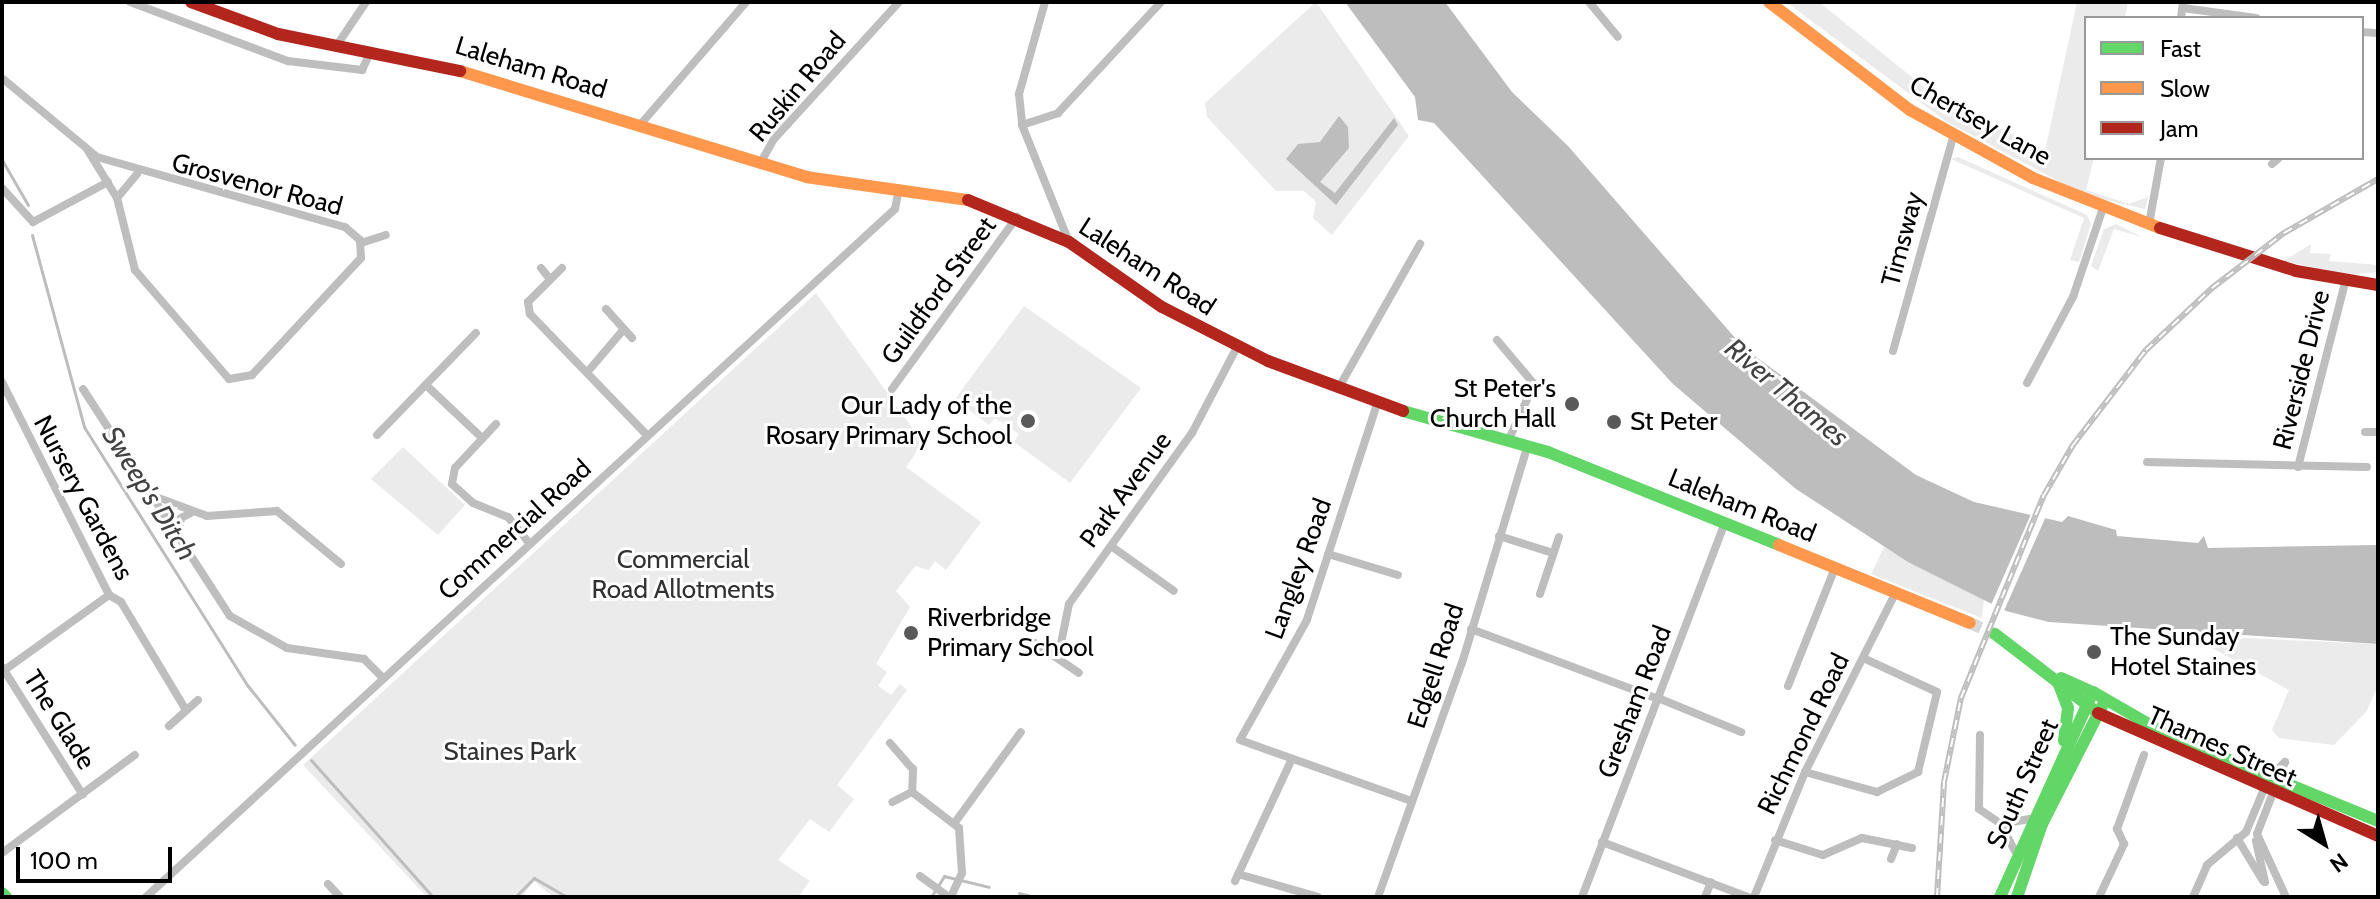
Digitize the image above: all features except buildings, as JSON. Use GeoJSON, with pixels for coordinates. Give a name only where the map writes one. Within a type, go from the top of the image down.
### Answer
{"type":"FeatureCollection","features":[{"type":"Feature","properties":{"kind":"main road","name":"Laleham Road"},"geometry":{"type":"LineString","coordinates":[[191,2],[278,34],[497,78],[806,177],[900,186],[1017,217],[1069,242],[1162,307],[1237,347],[1377,404],[1528,445],[1970,623]]}},
{"type":"Feature","properties":{"kind":"main road","name":"Chertsey Lane"},"geometry":{"type":"LineString","coordinates":[[1769,2],[1953,138],[2103,208],[2345,282],[2378,285]]}},
{"type":"Feature","properties":{"kind":"main road","name":"Thames Street"},"geometry":{"type":"LineString","coordinates":[[1995,634],[2089,698],[2098,713],[2268,792],[2378,836]]}},
{"type":"Feature","properties":{"kind":"main road"},"geometry":{"type":"LineString","coordinates":[[2056,674],[2067,702],[2063,745]]}},
{"type":"Feature","properties":{"kind":"main road","name":"Thames Street"},"geometry":{"type":"LineString","coordinates":[[2089,698],[2105,700],[2282,783],[2378,821]]}},
{"type":"Feature","properties":{"kind":"main road","name":"South Street"},"geometry":{"type":"LineString","coordinates":[[2000,897],[2015,851],[2063,745],[2089,698]]}},
{"type":"Feature","properties":{"kind":"main road","name":"South Street"},"geometry":{"type":"LineString","coordinates":[[2017,897],[2042,824],[2105,700]]}},
{"type":"Feature","properties":{"kind":"street"},"geometry":{"type":"LineString","coordinates":[[130,2],[288,61],[362,70],[371,51]]}},
{"type":"Feature","properties":{"kind":"street"},"geometry":{"type":"LineString","coordinates":[[337,45],[366,2]]}},
{"type":"Feature","properties":{"kind":"street"},"geometry":{"type":"LineString","coordinates":[[640,125],[746,2]]}},
{"type":"Feature","properties":{"kind":"street","name":"Ruskin Road"},"geometry":{"type":"LineString","coordinates":[[760,164],[774,139],[899,2]]}},
{"type":"Feature","properties":{"kind":"street"},"geometry":{"type":"LineString","coordinates":[[1045,2],[1019,94],[1022,125],[1069,242]]}},
{"type":"Feature","properties":{"kind":"street"},"geometry":{"type":"LineString","coordinates":[[1022,125],[1058,113],[1161,2]]}},
{"type":"Feature","properties":{"kind":"street"},"geometry":{"type":"LineString","coordinates":[[1589,2],[1618,37]]}},
{"type":"Feature","properties":{"kind":"street"},"geometry":{"type":"LineString","coordinates":[[2182,9],[2240,16]]}},
{"type":"Feature","properties":{"kind":"street","name":"Grosvenor Road"},"geometry":{"type":"LineString","coordinates":[[2,78],[87,149],[137,174],[345,227],[361,243],[361,258],[264,364],[244,378],[229,379],[135,270],[117,198],[87,149]]}},
{"type":"Feature","properties":{"kind":"street","name":"Timsway"},"geometry":{"type":"LineString","coordinates":[[1893,351],[1953,138]]}},
{"type":"Feature","properties":{"kind":"street"},"geometry":{"type":"LineString","coordinates":[[2149,224],[2161,160]]}},
{"type":"Feature","properties":{"kind":"street","name":"Grosvenor Road"},"geometry":{"type":"LineString","coordinates":[[117,198],[137,174]]}},
{"type":"Feature","properties":{"kind":"street"},"geometry":{"type":"LineString","coordinates":[[2,188],[33,222],[108,182]]}},
{"type":"Feature","properties":{"kind":"street","name":"Commercial Road"},"geometry":{"type":"LineString","coordinates":[[146,897],[895,209],[900,186]]}},
{"type":"Feature","properties":{"kind":"street"},"geometry":{"type":"LineString","coordinates":[[2027,383],[2073,297],[2103,208]]}},
{"type":"Feature","properties":{"kind":"street","name":"Guildford Street"},"geometry":{"type":"LineString","coordinates":[[892,389],[1017,217]]}},
{"type":"Feature","properties":{"kind":"street","name":"Grosvenor Road"},"geometry":{"type":"LineString","coordinates":[[361,243],[386,235]]}},
{"type":"Feature","properties":{"kind":"street"},"geometry":{"type":"LineString","coordinates":[[1338,389],[1420,244]]}},
{"type":"Feature","properties":{"kind":"street"},"geometry":{"type":"LineString","coordinates":[[541,268],[550,279]]}},
{"type":"Feature","properties":{"kind":"street"},"geometry":{"type":"LineString","coordinates":[[562,268],[528,302],[530,314],[590,369],[647,435]]}},
{"type":"Feature","properties":{"kind":"street","name":"Riverside Drive"},"geometry":{"type":"LineString","coordinates":[[2298,467],[2345,282]]}},
{"type":"Feature","properties":{"kind":"street"},"geometry":{"type":"LineString","coordinates":[[606,309],[632,338]]}},
{"type":"Feature","properties":{"kind":"street"},"geometry":{"type":"LineString","coordinates":[[590,369],[624,329]]}},
{"type":"Feature","properties":{"kind":"street"},"geometry":{"type":"LineString","coordinates":[[377,435],[476,333]]}},
{"type":"Feature","properties":{"kind":"street"},"geometry":{"type":"LineString","coordinates":[[1497,340],[1534,384],[1509,439]]}},
{"type":"Feature","properties":{"kind":"street","name":"Park Avenue"},"geometry":{"type":"LineString","coordinates":[[1058,658],[1069,604],[1192,433],[1237,347]]}},
{"type":"Feature","properties":{"kind":"street","name":"Nursery Gardens"},"geometry":{"type":"LineString","coordinates":[[2,382],[109,595],[121,602],[186,710]]}},
{"type":"Feature","properties":{"kind":"street"},"geometry":{"type":"LineString","coordinates":[[426,385],[482,438]]}},
{"type":"Feature","properties":{"kind":"street"},"geometry":{"type":"LineString","coordinates":[[83,389],[210,594],[244,626],[299,651],[364,659],[383,678]]}},
{"type":"Feature","properties":{"kind":"street"},"geometry":{"type":"LineString","coordinates":[[88,400],[99,395]]}},
{"type":"Feature","properties":{"kind":"street","name":"Langley Road"},"geometry":{"type":"LineString","coordinates":[[1290,763],[1240,740],[1307,620],[1377,404]]}},
{"type":"Feature","properties":{"kind":"street"},"geometry":{"type":"LineString","coordinates":[[389,424],[399,433]]}},
{"type":"Feature","properties":{"kind":"street"},"geometry":{"type":"LineString","coordinates":[[496,424],[450,476],[452,484],[473,503],[508,517],[530,544]]}},
{"type":"Feature","properties":{"kind":"street"},"geometry":{"type":"LineString","coordinates":[[2365,432],[2378,432]]}},
{"type":"Feature","properties":{"kind":"street","name":"Edgell Road"},"geometry":{"type":"LineString","coordinates":[[1378,897],[1471,629],[1528,445]]}},
{"type":"Feature","properties":{"kind":"street","name":"Riverside Drive"},"geometry":{"type":"LineString","coordinates":[[2147,462],[2367,467]]}},
{"type":"Feature","properties":{"kind":"street"},"geometry":{"type":"LineString","coordinates":[[149,493],[191,513],[277,511],[341,564]]}},
{"type":"Feature","properties":{"kind":"street"},"geometry":{"type":"LineString","coordinates":[[177,540],[176,527],[191,513]]}},
{"type":"Feature","properties":{"kind":"street","name":"Gresham Road"},"geometry":{"type":"LineString","coordinates":[[1582,897],[1725,522]]}},
{"type":"Feature","properties":{"kind":"street"},"geometry":{"type":"LineString","coordinates":[[1499,536],[1553,553]]}},
{"type":"Feature","properties":{"kind":"street"},"geometry":{"type":"LineString","coordinates":[[1540,594],[1559,537]]}},
{"type":"Feature","properties":{"kind":"street"},"geometry":{"type":"LineString","coordinates":[[1111,546],[1174,591]]}},
{"type":"Feature","properties":{"kind":"street"},"geometry":{"type":"LineString","coordinates":[[1328,554],[1398,575]]}},
{"type":"Feature","properties":{"kind":"street"},"geometry":{"type":"LineString","coordinates":[[1788,686],[1835,568]]}},
{"type":"Feature","properties":{"kind":"street","name":"Richmond Road"},"geometry":{"type":"LineString","coordinates":[[1754,897],[1805,772],[1896,592]]}},
{"type":"Feature","properties":{"kind":"street"},"geometry":{"type":"LineString","coordinates":[[4,668],[109,595]]}},
{"type":"Feature","properties":{"kind":"street"},"geometry":{"type":"LineString","coordinates":[[1471,629],[1741,732]]}},
{"type":"Feature","properties":{"kind":"street"},"geometry":{"type":"LineString","coordinates":[[1035,643],[1079,673]]}},
{"type":"Feature","properties":{"kind":"street"},"geometry":{"type":"LineString","coordinates":[[1805,772],[1877,792],[1918,772],[1937,692],[1863,658]]}},
{"type":"Feature","properties":{"kind":"street","name":"The Glade"},"geometry":{"type":"LineString","coordinates":[[4,668],[83,795]]}},
{"type":"Feature","properties":{"kind":"street"},"geometry":{"type":"LineString","coordinates":[[169,726],[198,700]]}},
{"type":"Feature","properties":{"kind":"street"},"geometry":{"type":"LineString","coordinates":[[923,878],[950,897],[962,873],[956,821],[1021,732]]}},
{"type":"Feature","properties":{"kind":"street"},"geometry":{"type":"LineString","coordinates":[[1980,735],[1977,804],[2001,824],[2015,851]]}},
{"type":"Feature","properties":{"kind":"street"},"geometry":{"type":"LineString","coordinates":[[890,743],[911,759],[912,792]]}},
{"type":"Feature","properties":{"kind":"street"},"geometry":{"type":"LineString","coordinates":[[2,853],[135,755]]}},
{"type":"Feature","properties":{"kind":"street"},"geometry":{"type":"LineString","coordinates":[[2099,897],[2124,844],[2117,829],[2144,755]]}},
{"type":"Feature","properties":{"kind":"street"},"geometry":{"type":"LineString","coordinates":[[2193,897],[2207,865],[2237,838],[2246,832],[2268,792],[2282,783],[2285,762],[2269,777],[2268,792],[2257,834],[2254,856],[2265,882],[2237,838]]}},
{"type":"Feature","properties":{"kind":"street"},"geometry":{"type":"LineString","coordinates":[[1318,897],[1236,878],[1290,763],[1411,801]]}},
{"type":"Feature","properties":{"kind":"street"},"geometry":{"type":"LineString","coordinates":[[912,792],[956,821]]}},
{"type":"Feature","properties":{"kind":"street"},"geometry":{"type":"LineString","coordinates":[[892,802],[912,792]]}},
{"type":"Feature","properties":{"kind":"street"},"geometry":{"type":"LineString","coordinates":[[2001,824],[2030,819]]}},
{"type":"Feature","properties":{"kind":"street"},"geometry":{"type":"LineString","coordinates":[[2246,832],[2257,834]]}},
{"type":"Feature","properties":{"kind":"street"},"geometry":{"type":"LineString","coordinates":[[2257,834],[2286,897]]}},
{"type":"Feature","properties":{"kind":"street"},"geometry":{"type":"LineString","coordinates":[[1775,840],[1823,855],[1862,838],[1912,848]]}},
{"type":"Feature","properties":{"kind":"street"},"geometry":{"type":"LineString","coordinates":[[1602,842],[1748,897]]}},
{"type":"Feature","properties":{"kind":"street"},"geometry":{"type":"LineString","coordinates":[[1891,859],[1897,844]]}},
{"type":"Feature","properties":{"kind":"street"},"geometry":{"type":"LineString","coordinates":[[1705,897],[1711,882]]}},
{"type":"Feature","properties":{"kind":"street"},"geometry":{"type":"LineString","coordinates":[[328,884],[340,897]]}},
{"type":"Feature","properties":{"kind":"street"},"geometry":{"type":"LineString","coordinates":[[156,887],[165,897]]}},
{"type":"Feature","properties":{"kind":"green space"},"geometry":{"type":"Polygon","coordinates":[[[1316,2],[1409,136],[1332,235],[1313,218],[1316,202],[1304,191],[1276,191],[1207,117],[1205,103],[1316,2]]]}},
{"type":"Feature","properties":{"kind":"green space"},"geometry":{"type":"Polygon","coordinates":[[[1786,2],[1819,2],[1929,91],[2045,151],[2077,2],[2128,2],[2125,16],[2084,16],[2084,160],[2094,160],[2086,190],[2129,204],[2148,197],[2145,209],[2085,195],[1947,122],[1786,2]]]}},
{"type":"Feature","properties":{"kind":"green space"},"geometry":{"type":"Polygon","coordinates":[[[1958,157],[2087,215],[2091,224],[2079,262],[2070,260],[2084,218],[1951,159],[1958,157]]]}},
{"type":"Feature","properties":{"kind":"green space"},"geometry":{"type":"Polygon","coordinates":[[[2116,224],[2142,237],[2114,229],[2098,271],[2091,266],[2104,229],[2116,224]]]}},
{"type":"Feature","properties":{"kind":"green space"},"geometry":{"type":"Polygon","coordinates":[[[2311,244],[2310,253],[2331,254],[2329,261],[2378,265],[2378,272],[2347,275],[2284,261],[2311,244]]]}},
{"type":"Feature","properties":{"kind":"green space"},"geometry":{"type":"Polygon","coordinates":[[[816,293],[923,443],[906,467],[981,522],[946,570],[935,561],[929,570],[915,566],[896,591],[910,607],[876,664],[887,672],[878,686],[891,695],[900,684],[907,690],[837,785],[854,799],[829,832],[810,819],[778,860],[810,881],[798,897],[553,897],[534,881],[522,897],[427,897],[303,765],[816,293]]]}},
{"type":"Feature","properties":{"kind":"green space"},"geometry":{"type":"Polygon","coordinates":[[[1024,306],[1141,388],[1070,483],[1014,442],[1019,434],[995,418],[989,425],[955,399],[1024,306]]]}},
{"type":"Feature","properties":{"kind":"green space"},"geometry":{"type":"Polygon","coordinates":[[[403,447],[465,505],[438,535],[371,479],[403,447]]]}},
{"type":"Feature","properties":{"kind":"green space"},"geometry":{"type":"Polygon","coordinates":[[[1884,547],[1984,599],[1982,618],[1871,574],[1884,547]]]}},
{"type":"Feature","properties":{"kind":"green space"},"geometry":{"type":"Polygon","coordinates":[[[2244,638],[2378,644],[2378,686],[2366,712],[2334,745],[2279,738],[2272,730],[2289,690],[2212,648],[2244,638]]]}},
{"type":"Feature","properties":{"kind":"water","name":"River Thames"},"geometry":{"type":"Polygon","coordinates":[[[1345,2],[1445,2],[1512,92],[1568,146],[1743,347],[1916,475],[1974,502],[2062,522],[2068,516],[2116,530],[2117,536],[2198,543],[2204,536],[2208,548],[2378,545],[2378,644],[2049,622],[2006,611],[1908,562],[1796,489],[1673,384],[1434,123],[1418,120],[1415,97],[1345,2]]]}},
{"type":"Feature","properties":{"kind":"water"},"geometry":{"type":"Polygon","coordinates":[[[1339,116],[1348,127],[1349,148],[1320,182],[1335,193],[1394,118],[1398,125],[1336,205],[1286,159],[1298,144],[1320,142],[1339,116]]]}},
{"type":"Feature","properties":{"kind":"pier"},"geometry":{"type":"Polygon","coordinates":[[[2032,512],[2047,514],[2003,613],[1991,605],[2032,512]]]}},
{"type":"Feature","properties":{"kind":"waterway","name":"Sweep's Ditch"},"geometry":{"type":"LineString","coordinates":[[2,160],[28,205]]}},
{"type":"Feature","properties":{"kind":"waterway","name":"Sweep's Ditch"},"geometry":{"type":"LineString","coordinates":[[32,235],[84,427],[248,686],[295,745]]}},
{"type":"Feature","properties":{"kind":"waterway"},"geometry":{"type":"LineString","coordinates":[[311,760],[433,897]]}},
{"type":"Feature","properties":{"kind":"waterway"},"geometry":{"type":"LineString","coordinates":[[931,897],[944,876],[989,887]]}},
{"type":"Feature","properties":{"kind":"waterway"},"geometry":{"type":"LineString","coordinates":[[515,897],[534,878],[567,897]]}},
{"type":"Feature","properties":{"kind":"waterway"},"geometry":{"type":"LineString","coordinates":[[1019,893],[1035,897]]}},
{"type":"Feature","properties":{"kind":"tunnel"},"geometry":{"type":"LineString","coordinates":[[1970,623],[1995,634]]}},
{"type":"Feature","properties":{"kind":"railway"},"geometry":{"type":"LineString","coordinates":[[1937,897],[1944,782],[1961,698],[2044,495],[2073,445],[2146,350],[2212,288],[2284,233],[2378,179]]}},
{"type":"Feature","properties":{"kind":"traffic: fast"},"geometry":{"type":"LineString","coordinates":[[1403,411],[1548,452],[1779,545]]}},
{"type":"Feature","properties":{"kind":"traffic: fast"},"geometry":{"type":"LineString","coordinates":[[1995,634],[2098,713]]}},
{"type":"Feature","properties":{"kind":"traffic: fast"},"geometry":{"type":"LineString","coordinates":[[2061,678],[2093,692]]}},
{"type":"Feature","properties":{"kind":"traffic: fast"},"geometry":{"type":"LineString","coordinates":[[2058,682],[2068,708],[2064,741]]}},
{"type":"Feature","properties":{"kind":"traffic: fast"},"geometry":{"type":"LineString","coordinates":[[2000,897],[2093,692],[2166,734],[2378,821]]}},
{"type":"Feature","properties":{"kind":"traffic: fast"},"geometry":{"type":"LineString","coordinates":[[2017,897],[2042,824],[2102,706]]}},
{"type":"Feature","properties":{"kind":"traffic: fast"},"geometry":{"type":"LineString","coordinates":[[2,893],[6,897]]}},
{"type":"Feature","properties":{"kind":"traffic: slow"},"geometry":{"type":"LineString","coordinates":[[1769,2],[1910,110],[2033,178],[2160,228]]}},
{"type":"Feature","properties":{"kind":"traffic: slow"},"geometry":{"type":"LineString","coordinates":[[460,71],[806,177],[968,200]]}},
{"type":"Feature","properties":{"kind":"traffic: slow"},"geometry":{"type":"LineString","coordinates":[[1779,545],[1970,623]]}},
{"type":"Feature","properties":{"kind":"traffic: jam"},"geometry":{"type":"LineString","coordinates":[[191,2],[278,34],[460,71]]}},
{"type":"Feature","properties":{"kind":"traffic: jam"},"geometry":{"type":"LineString","coordinates":[[968,200],[1069,242],[1162,307],[1268,361],[1403,411]]}},
{"type":"Feature","properties":{"kind":"traffic: jam"},"geometry":{"type":"LineString","coordinates":[[2160,228],[2296,271],[2378,285]]}},
{"type":"Feature","properties":{"kind":"traffic: jam"},"geometry":{"type":"LineString","coordinates":[[2098,713],[2378,836]]}},
{"type":"Feature","properties":{"kind":"place","name":"St Peter's Church Hall"},"geometry":{"type":"Point","coordinates":[1572,404]}},
{"type":"Feature","properties":{"kind":"place","name":"Our Lady of the Rosary Primary School"},"geometry":{"type":"Point","coordinates":[1028,421]}},
{"type":"Feature","properties":{"kind":"place","name":"St Peter"},"geometry":{"type":"Point","coordinates":[1614,422]}},
{"type":"Feature","properties":{"kind":"place","name":"Riverbridge Primary School"},"geometry":{"type":"Point","coordinates":[911,633]}},
{"type":"Feature","properties":{"kind":"place","name":"The Sunday Hotel Staines"},"geometry":{"type":"Point","coordinates":[2094,652]}},
{"type":"Feature","properties":{"kind":"park label","name":"Commercial Road Allotments"},"geometry":{"type":"Point","coordinates":[683,575]}},
{"type":"Feature","properties":{"kind":"park label","name":"Staines Park"},"geometry":{"type":"Point","coordinates":[510,752]}}]}
